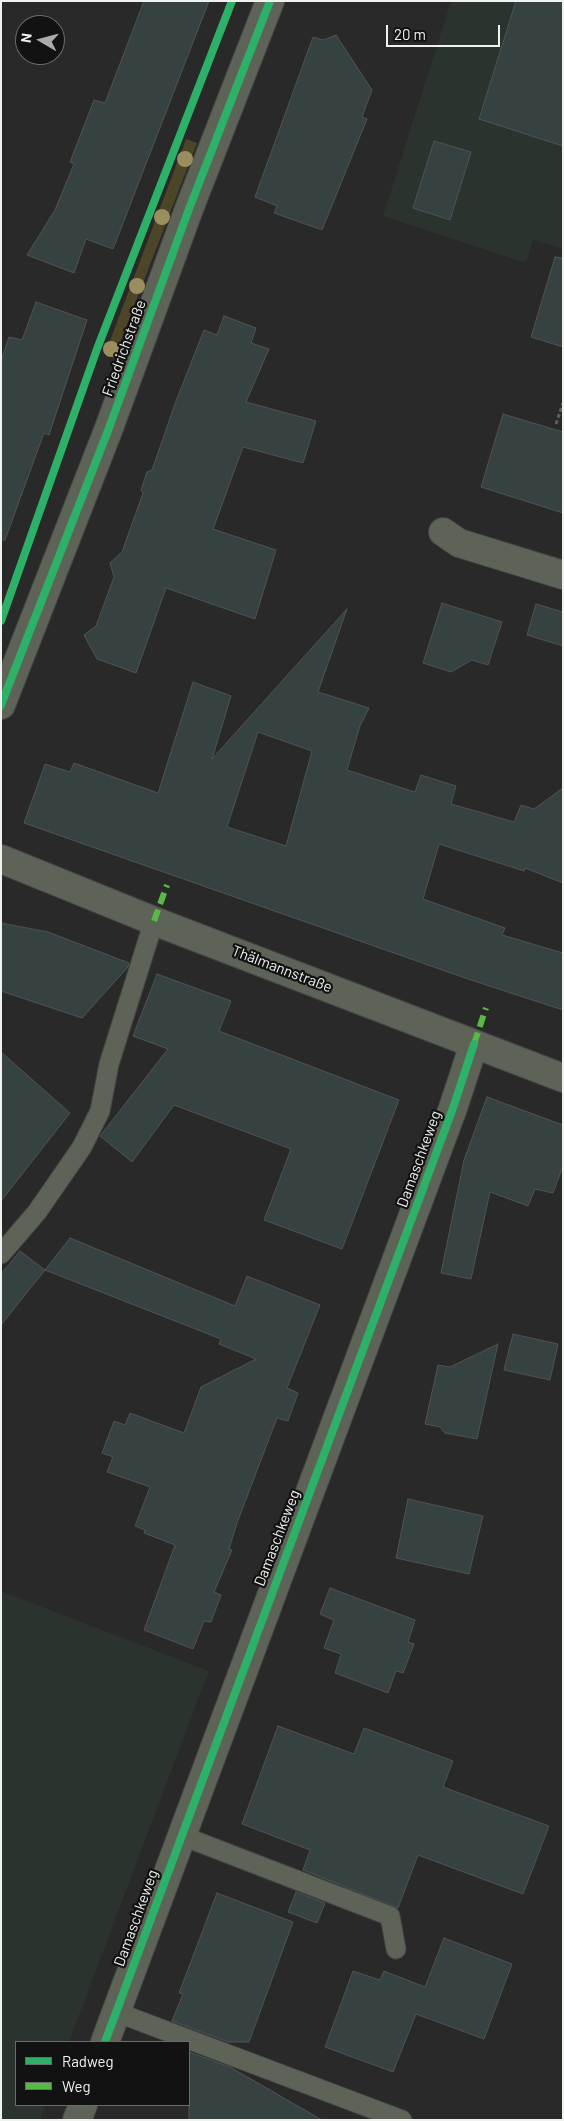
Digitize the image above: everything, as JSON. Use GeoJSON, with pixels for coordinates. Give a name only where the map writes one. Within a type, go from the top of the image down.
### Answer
{"type":"FeatureCollection","features":[{"type":"Feature","properties":{"kind":"street","name":"Friedrichstraße"},"geometry":{"type":"LineString","coordinates":[[1,705],[109,428],[189,209],[270,1]]}},
{"type":"Feature","properties":{"kind":"street"},"geometry":{"type":"LineString","coordinates":[[443,532],[459,543],[563,575]]}},
{"type":"Feature","properties":{"kind":"street","name":"Thälmannstraße"},"geometry":{"type":"LineString","coordinates":[[1,859],[154,921],[563,1078]]}},
{"type":"Feature","properties":{"kind":"street","name":"Damaschkeweg"},"geometry":{"type":"LineString","coordinates":[[105,2041],[180,1835],[449,1117],[474,1044]]}},
{"type":"Feature","properties":{"kind":"street"},"geometry":{"type":"LineString","coordinates":[[77,2120],[83,2106]]}},
{"type":"Feature","properties":{"kind":"lane"},"geometry":{"type":"LineString","coordinates":[[1,1254],[37,1212],[77,1154],[100,1111],[109,1064],[154,921]]}},
{"type":"Feature","properties":{"kind":"lane"},"geometry":{"type":"LineString","coordinates":[[180,1835],[390,1916],[396,1949]]}},
{"type":"Feature","properties":{"kind":"lane"},"geometry":{"type":"LineString","coordinates":[[116,2012],[402,2120]]}},
{"type":"Feature","properties":{"kind":"path"},"geometry":{"type":"LineString","coordinates":[[556,424],[563,403]]}},
{"type":"Feature","properties":{"kind":"shaded area"},"geometry":{"type":"Polygon","coordinates":[[[451,1],[563,1],[563,249],[533,240],[526,263],[383,216],[451,1]]]}},
{"type":"Feature","properties":{"kind":"shaded area"},"geometry":{"type":"Polygon","coordinates":[[[186,139],[197,143],[114,358],[105,354],[186,139]]]}},
{"type":"Feature","properties":{"kind":"shaded area"},"geometry":{"type":"Polygon","coordinates":[[[1,1591],[209,1671],[69,2041],[15,2041],[15,2106],[45,2106],[40,2120],[1,2120],[1,1591]]]}},
{"type":"Feature","properties":{"kind":"building"},"geometry":{"type":"Polygon","coordinates":[[[144,1],[209,1],[113,249],[86,239],[74,273],[27,255],[55,210],[74,164],[70,162],[94,100],[105,103],[144,1]]]}},
{"type":"Feature","properties":{"kind":"building"},"geometry":{"type":"Polygon","coordinates":[[[516,1],[563,1],[563,146],[479,119],[516,1]]]}},
{"type":"Feature","properties":{"kind":"building"},"geometry":{"type":"Polygon","coordinates":[[[336,35],[372,90],[362,117],[367,119],[322,230],[274,213],[277,206],[255,197],[313,37],[323,40],[336,35]]]}},
{"type":"Feature","properties":{"kind":"building"},"geometry":{"type":"Polygon","coordinates":[[[434,141],[471,152],[450,220],[413,208],[434,141]]]}},
{"type":"Feature","properties":{"kind":"building"},"geometry":{"type":"Polygon","coordinates":[[[555,257],[563,258],[563,347],[531,337],[555,257]]]}},
{"type":"Feature","properties":{"kind":"building"},"geometry":{"type":"Polygon","coordinates":[[[36,302],[87,320],[49,435],[44,433],[5,540],[1,540],[1,361],[9,337],[22,340],[36,302]]]}},
{"type":"Feature","properties":{"kind":"building"},"geometry":{"type":"Polygon","coordinates":[[[224,316],[256,328],[251,343],[269,349],[246,402],[316,421],[303,463],[243,447],[213,529],[276,550],[255,619],[166,588],[136,673],[97,659],[84,635],[96,626],[114,577],[110,563],[122,552],[143,493],[141,490],[147,472],[152,470],[176,401],[204,330],[217,335],[224,316]]]}},
{"type":"Feature","properties":{"kind":"building"},"geometry":{"type":"Polygon","coordinates":[[[503,414],[563,432],[563,513],[481,487],[503,414]]]}},
{"type":"Feature","properties":{"kind":"building"},"geometry":{"type":"Polygon","coordinates":[[[442,603],[502,622],[488,665],[472,660],[451,672],[423,663],[442,603]]]}},
{"type":"Feature","properties":{"kind":"building"},"geometry":{"type":"Polygon","coordinates":[[[536,604],[563,612],[563,646],[527,635],[536,604]]]}},
{"type":"Feature","properties":{"kind":"building"},"geometry":{"type":"Polygon","coordinates":[[[347,609],[318,692],[369,708],[360,726],[347,770],[415,792],[421,775],[456,786],[451,804],[514,822],[521,805],[534,809],[563,788],[563,883],[525,868],[524,871],[439,844],[423,899],[505,928],[502,935],[563,953],[563,1010],[468,979],[24,823],[45,764],[70,772],[74,763],[158,793],[193,682],[231,696],[212,759],[347,609]],[[258,732],[227,827],[286,846],[312,751],[258,732]]]}},
{"type":"Feature","properties":{"kind":"building"},"geometry":{"type":"Polygon","coordinates":[[[1,923],[48,932],[129,963],[128,967],[82,1018],[1,991],[1,923]]]}},
{"type":"Feature","properties":{"kind":"building"},"geometry":{"type":"Polygon","coordinates":[[[157,974],[231,1001],[219,1031],[399,1100],[342,1249],[264,1220],[291,1149],[174,1105],[132,1162],[100,1136],[168,1049],[133,1036],[157,974]]]}},
{"type":"Feature","properties":{"kind":"building"},"geometry":{"type":"Polygon","coordinates":[[[1,1052],[70,1113],[1,1201],[1,1052]]]}},
{"type":"Feature","properties":{"kind":"building"},"geometry":{"type":"Polygon","coordinates":[[[487,1097],[563,1125],[563,1166],[553,1193],[535,1189],[528,1206],[490,1192],[471,1279],[441,1273],[464,1160],[487,1097]]]}},
{"type":"Feature","properties":{"kind":"building"},"geometry":{"type":"Polygon","coordinates":[[[70,1238],[235,1306],[247,1276],[320,1305],[287,1388],[298,1393],[288,1421],[277,1418],[237,1523],[229,1549],[232,1550],[214,1592],[221,1595],[211,1622],[204,1621],[193,1649],[144,1630],[175,1545],[144,1533],[145,1530],[135,1526],[150,1487],[107,1472],[113,1457],[102,1453],[114,1421],[125,1425],[130,1413],[184,1433],[201,1387],[256,1359],[219,1344],[221,1339],[45,1270],[70,1238]]]}},
{"type":"Feature","properties":{"kind":"building"},"geometry":{"type":"Polygon","coordinates":[[[20,1251],[45,1270],[1,1325],[1,1274],[20,1251]]]}},
{"type":"Feature","properties":{"kind":"building"},"geometry":{"type":"Polygon","coordinates":[[[513,1334],[558,1344],[550,1380],[504,1370],[513,1334]]]}},
{"type":"Feature","properties":{"kind":"building"},"geometry":{"type":"Polygon","coordinates":[[[498,1344],[477,1439],[445,1433],[440,1427],[425,1424],[438,1365],[450,1367],[498,1344]]]}},
{"type":"Feature","properties":{"kind":"building"},"geometry":{"type":"Polygon","coordinates":[[[408,1499],[483,1516],[469,1574],[396,1558],[408,1499]]]}},
{"type":"Feature","properties":{"kind":"building"},"geometry":{"type":"Polygon","coordinates":[[[330,1588],[415,1620],[408,1642],[414,1644],[403,1673],[396,1671],[388,1693],[335,1673],[341,1654],[324,1648],[334,1620],[320,1614],[330,1588]]]}},
{"type":"Feature","properties":{"kind":"building"},"geometry":{"type":"Polygon","coordinates":[[[278,1726],[354,1754],[364,1728],[453,1761],[443,1787],[549,1826],[523,1894],[418,1855],[398,1908],[303,1870],[310,1850],[242,1824],[278,1726]]]}},
{"type":"Feature","properties":{"kind":"building"},"geometry":{"type":"Polygon","coordinates":[[[296,1892],[325,1903],[317,1923],[288,1912],[296,1892]]]}},
{"type":"Feature","properties":{"kind":"building"},"geometry":{"type":"Polygon","coordinates":[[[217,1893],[293,1922],[249,2042],[228,2042],[172,2021],[183,1994],[179,1993],[217,1893]]]}},
{"type":"Feature","properties":{"kind":"building"},"geometry":{"type":"Polygon","coordinates":[[[444,1938],[512,1964],[484,2039],[416,2014],[393,2072],[325,2047],[353,1971],[380,1980],[384,1971],[425,1987],[444,1938]]]}},
{"type":"Feature","properties":{"kind":"building"},"geometry":{"type":"Polygon","coordinates":[[[190,2052],[230,2067],[322,2120],[189,2120],[190,2052]]]}},
{"type":"Feature","properties":{"kind":"marked path"},"geometry":{"type":"LineString","coordinates":[[154,921],[167,885]]}},
{"type":"Feature","properties":{"kind":"marked path"},"geometry":{"type":"LineString","coordinates":[[474,1044],[486,1008]]}},
{"type":"Feature","properties":{"kind":"cycle path"},"geometry":{"type":"LineString","coordinates":[[1,621],[97,349],[232,1]]}},
{"type":"Feature","properties":{"kind":"cycle path"},"geometry":{"type":"LineString","coordinates":[[1,705],[109,428],[189,209],[270,1]]}},
{"type":"Feature","properties":{"kind":"cycle path"},"geometry":{"type":"LineString","coordinates":[[105,2041],[453,1108],[474,1044]]}}]}
